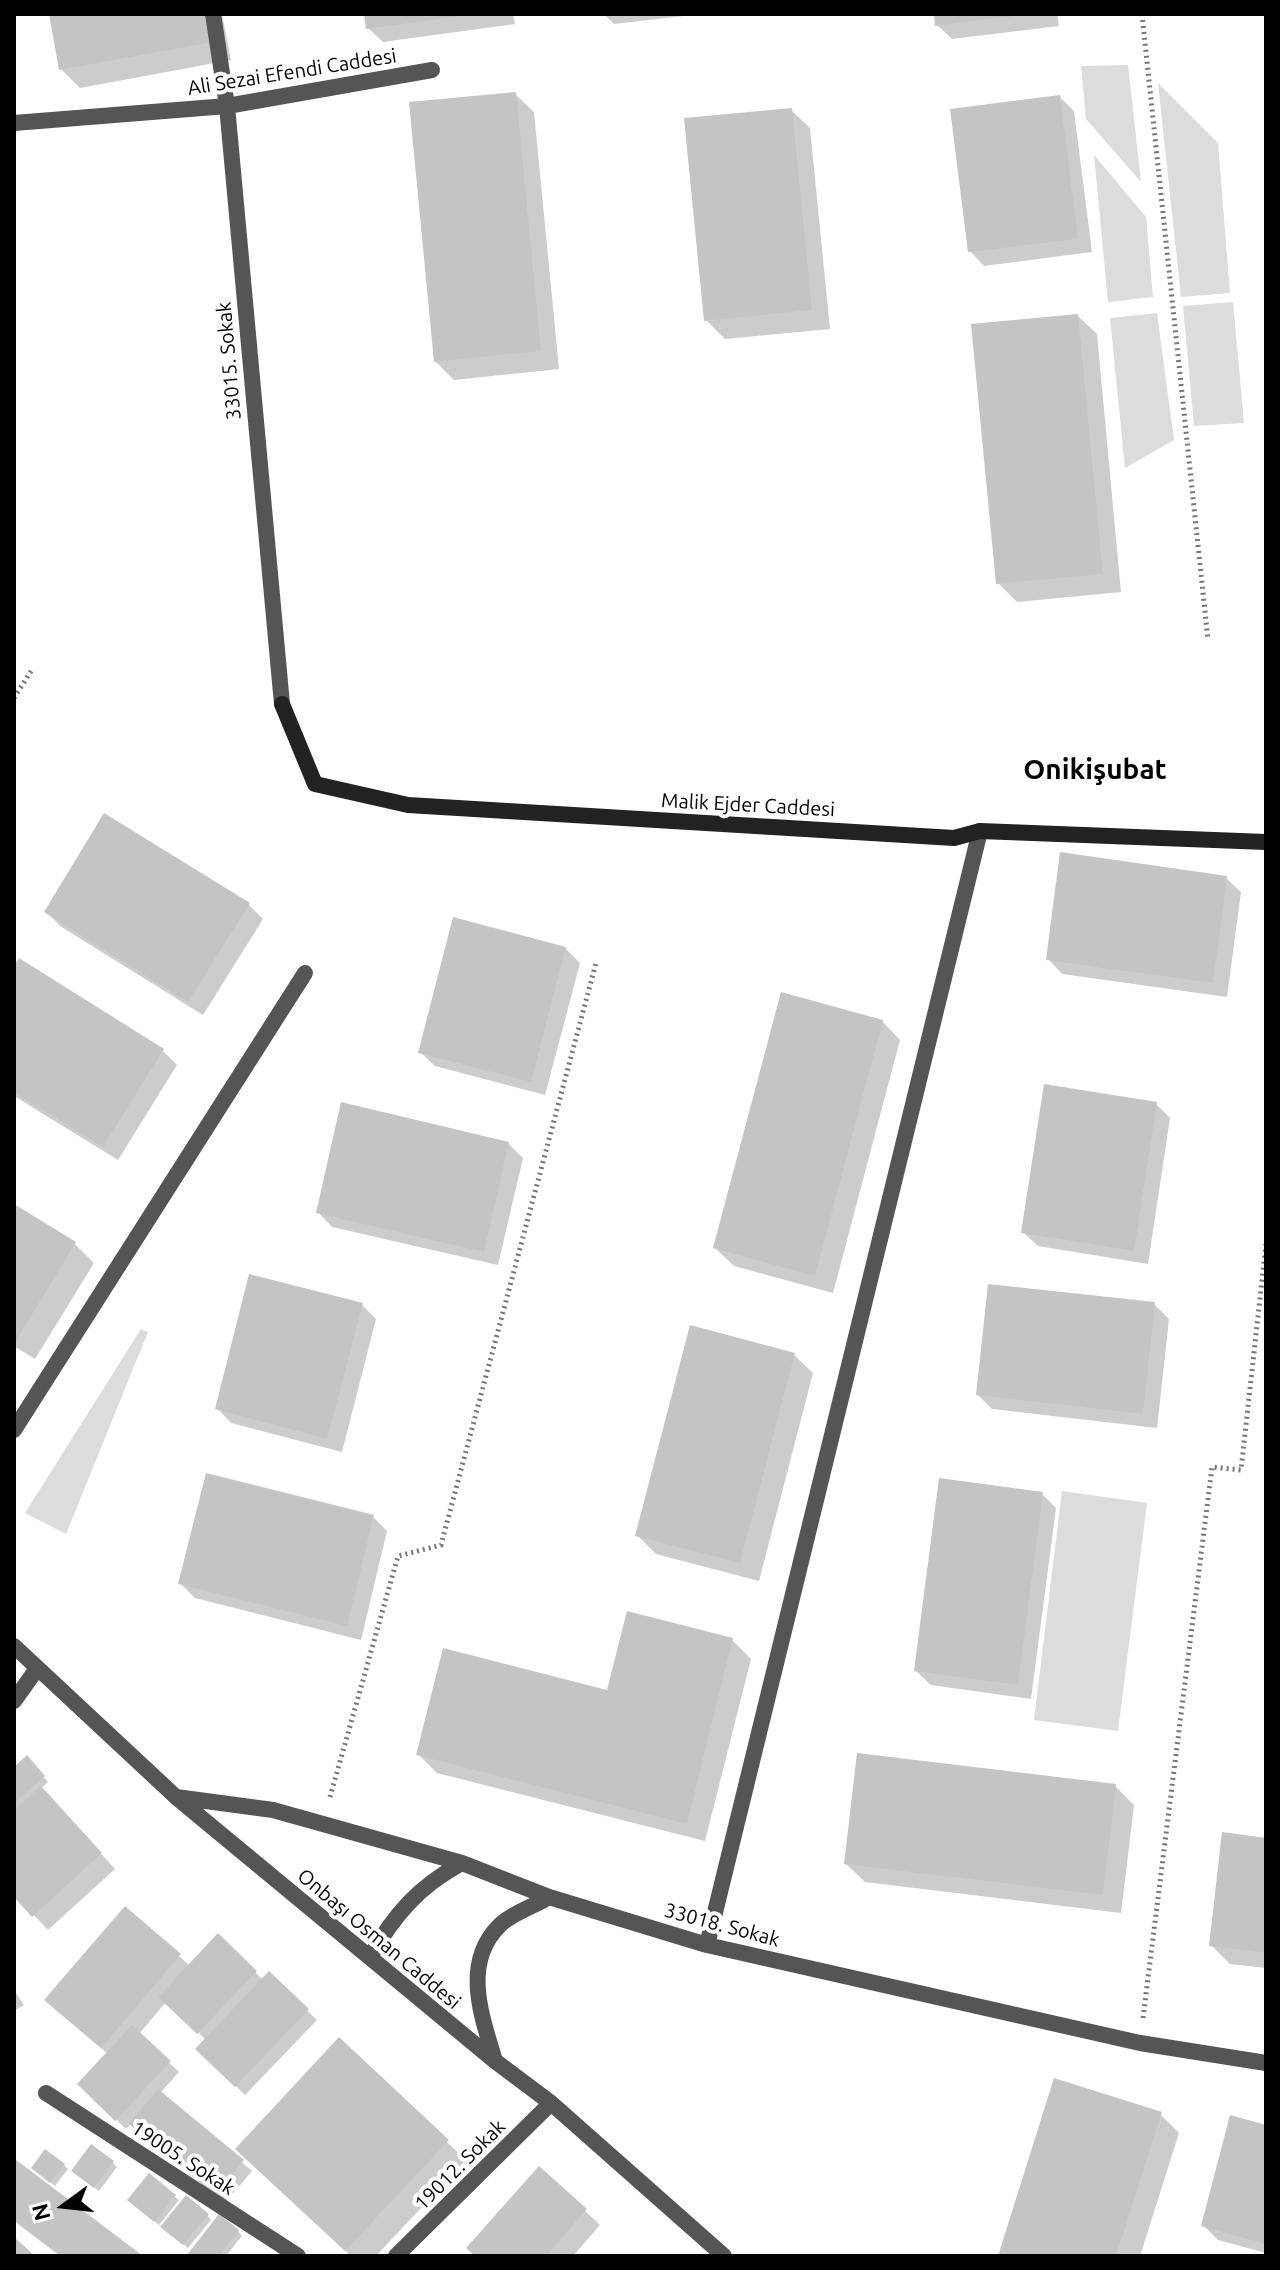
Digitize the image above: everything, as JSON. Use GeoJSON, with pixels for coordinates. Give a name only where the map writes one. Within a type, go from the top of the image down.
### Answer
{"type":"FeatureCollection","features":[{"type":"Feature","properties":{"kind":"main road","name":"Malik Ejder Caddesi"},"geometry":{"type":"LineString","coordinates":[[282,704],[315,784],[408,805],[954,838],[980,831],[1266,842]]}},
{"type":"Feature","properties":{"kind":"street","name":"33015. Sokak"},"geometry":{"type":"LineString","coordinates":[[213,14],[227,106],[282,704]]}},
{"type":"Feature","properties":{"kind":"street","name":"Ali Sezai Efendi Caddesi"},"geometry":{"type":"LineString","coordinates":[[14,123],[227,106],[432,70]]}},
{"type":"Feature","properties":{"kind":"street"},"geometry":{"type":"LineString","coordinates":[[707,1945],[980,831]]}},
{"type":"Feature","properties":{"kind":"street"},"geometry":{"type":"LineString","coordinates":[[14,1430],[305,973]]}},
{"type":"Feature","properties":{"kind":"street","name":"Onbaşı Osman Caddesi"},"geometry":{"type":"LineString","coordinates":[[14,1646],[36,1670],[176,1797],[495,2061],[551,2103],[724,2256]]}},
{"type":"Feature","properties":{"kind":"street"},"geometry":{"type":"LineString","coordinates":[[14,1701],[36,1670]]}},
{"type":"Feature","properties":{"kind":"street","name":"33018. Sokak"},"geometry":{"type":"LineString","coordinates":[[176,1797],[273,1810],[462,1863],[549,1897],[707,1945],[1140,2043],[1266,2063]]}},
{"type":"Feature","properties":{"kind":"street"},"geometry":{"type":"LineString","coordinates":[[370,1957],[405,1904],[432,1879],[462,1863]]}},
{"type":"Feature","properties":{"kind":"street"},"geometry":{"type":"LineString","coordinates":[[495,2061],[476,1994],[480,1956],[500,1925],[549,1897]]}},
{"type":"Feature","properties":{"kind":"street","name":"19005. Sokak"},"geometry":{"type":"LineString","coordinates":[[46,2093],[298,2256]]}},
{"type":"Feature","properties":{"kind":"street","name":"19012. Sokak"},"geometry":{"type":"LineString","coordinates":[[396,2256],[551,2103]]}},
{"type":"Feature","properties":{"kind":"path"},"geometry":{"type":"LineString","coordinates":[[1142,14],[1208,640]]}},
{"type":"Feature","properties":{"kind":"path"},"geometry":{"type":"LineString","coordinates":[[14,698],[33,668]]}},
{"type":"Feature","properties":{"kind":"path"},"geometry":{"type":"LineString","coordinates":[[323,1825],[398,1556],[441,1545],[596,963]]}},
{"type":"Feature","properties":{"kind":"path"},"geometry":{"type":"LineString","coordinates":[[1140,2043],[1212,1467],[1241,1470],[1266,1244]]}},
{"type":"Feature","properties":{"kind":"shaded area"},"geometry":{"type":"Polygon","coordinates":[[[1128,65],[1141,182],[1086,119],[1081,66],[1128,65]]]}},
{"type":"Feature","properties":{"kind":"shaded area"},"geometry":{"type":"Polygon","coordinates":[[[1158,83],[1218,143],[1230,293],[1181,297],[1158,83]]]}},
{"type":"Feature","properties":{"kind":"shaded area"},"geometry":{"type":"Polygon","coordinates":[[[1094,155],[1146,217],[1153,297],[1108,302],[1094,155]]]}},
{"type":"Feature","properties":{"kind":"shaded area"},"geometry":{"type":"Polygon","coordinates":[[[1233,302],[1244,423],[1194,426],[1183,306],[1233,302]]]}},
{"type":"Feature","properties":{"kind":"shaded area"},"geometry":{"type":"Polygon","coordinates":[[[1157,313],[1174,440],[1125,468],[1110,318],[1157,313]]]}},
{"type":"Feature","properties":{"kind":"shaded area"},"geometry":{"type":"Polygon","coordinates":[[[141,1329],[148,1332],[66,1534],[25,1513],[141,1329]]]}},
{"type":"Feature","properties":{"kind":"shaded area"},"geometry":{"type":"Polygon","coordinates":[[[1062,1491],[1147,1503],[1118,1731],[1034,1720],[1062,1491]]]}},
{"type":"Feature","properties":{"kind":"building"},"geometry":{"type":"Polygon","coordinates":[[[49,14],[208,14],[213,42],[59,70],[49,14]]]}},
{"type":"Feature","properties":{"kind":"building"},"geometry":{"type":"Polygon","coordinates":[[[364,14],[461,14],[461,16],[366,29],[364,14]]]}},
{"type":"Feature","properties":{"kind":"building"},"geometry":{"type":"Polygon","coordinates":[[[934,14],[1015,14],[1015,16],[935,26],[934,14]]]}},
{"type":"Feature","properties":{"kind":"building"},"geometry":{"type":"Polygon","coordinates":[[[516,92],[541,351],[434,362],[409,102],[516,92]]]}},
{"type":"Feature","properties":{"kind":"building"},"geometry":{"type":"Polygon","coordinates":[[[1060,95],[1078,239],[968,252],[950,109],[1060,95]]]}},
{"type":"Feature","properties":{"kind":"building"},"geometry":{"type":"Polygon","coordinates":[[[792,108],[812,310],[704,321],[684,118],[792,108]]]}},
{"type":"Feature","properties":{"kind":"building"},"geometry":{"type":"Polygon","coordinates":[[[1078,314],[1103,574],[996,584],[971,324],[1078,314]]]}},
{"type":"Feature","properties":{"kind":"building"},"geometry":{"type":"Polygon","coordinates":[[[104,813],[250,903],[188,1002],[44,912],[104,813]]]}},
{"type":"Feature","properties":{"kind":"building"},"geometry":{"type":"Polygon","coordinates":[[[1060,852],[1227,876],[1213,983],[1046,960],[1060,852]]]}},
{"type":"Feature","properties":{"kind":"building"},"geometry":{"type":"Polygon","coordinates":[[[453,917],[566,947],[531,1082],[418,1053],[453,917]]]}},
{"type":"Feature","properties":{"kind":"building"},"geometry":{"type":"Polygon","coordinates":[[[19,958],[164,1049],[103,1147],[14,1092],[14,966],[19,958]]]}},
{"type":"Feature","properties":{"kind":"building"},"geometry":{"type":"Polygon","coordinates":[[[781,992],[883,1020],[815,1276],[713,1248],[781,992]]]}},
{"type":"Feature","properties":{"kind":"building"},"geometry":{"type":"Polygon","coordinates":[[[1044,1084],[1157,1102],[1134,1251],[1021,1233],[1044,1084]]]}},
{"type":"Feature","properties":{"kind":"building"},"geometry":{"type":"Polygon","coordinates":[[[341,1102],[509,1142],[484,1252],[316,1213],[341,1102]]]}},
{"type":"Feature","properties":{"kind":"building"},"geometry":{"type":"Polygon","coordinates":[[[14,1204],[76,1242],[14,1344],[14,1204]]]}},
{"type":"Feature","properties":{"kind":"building"},"geometry":{"type":"Polygon","coordinates":[[[249,1274],[363,1303],[327,1439],[215,1409],[249,1274]]]}},
{"type":"Feature","properties":{"kind":"building"},"geometry":{"type":"Polygon","coordinates":[[[988,1284],[1155,1302],[1143,1414],[976,1395],[988,1284]]]}},
{"type":"Feature","properties":{"kind":"building"},"geometry":{"type":"Polygon","coordinates":[[[690,1325],[795,1353],[740,1563],[635,1536],[690,1325]]]}},
{"type":"Feature","properties":{"kind":"building"},"geometry":{"type":"Polygon","coordinates":[[[206,1473],[374,1515],[347,1626],[178,1584],[206,1473]]]}},
{"type":"Feature","properties":{"kind":"building"},"geometry":{"type":"Polygon","coordinates":[[[939,1478],[1043,1492],[1018,1685],[914,1671],[939,1478]]]}},
{"type":"Feature","properties":{"kind":"building"},"geometry":{"type":"Polygon","coordinates":[[[627,1611],[733,1638],[687,1824],[416,1755],[443,1648],[607,1690],[627,1611]]]}},
{"type":"Feature","properties":{"kind":"building"},"geometry":{"type":"Polygon","coordinates":[[[857,1753],[1116,1784],[1103,1895],[844,1864],[857,1753]]]}},
{"type":"Feature","properties":{"kind":"building"},"geometry":{"type":"Polygon","coordinates":[[[27,1755],[45,1776],[14,1803],[14,1767],[27,1755]]]}},
{"type":"Feature","properties":{"kind":"building"},"geometry":{"type":"Polygon","coordinates":[[[41,1786],[102,1853],[32,1917],[14,1897],[14,1810],[41,1786]]]}},
{"type":"Feature","properties":{"kind":"building"},"geometry":{"type":"Polygon","coordinates":[[[1222,1832],[1266,1838],[1266,1953],[1209,1946],[1222,1832]]]}},
{"type":"Feature","properties":{"kind":"building"},"geometry":{"type":"Polygon","coordinates":[[[125,1906],[181,1954],[101,2048],[44,2000],[125,1906]]]}},
{"type":"Feature","properties":{"kind":"building"},"geometry":{"type":"Polygon","coordinates":[[[218,1933],[257,1971],[197,2034],[158,1997],[218,1933]]]}},
{"type":"Feature","properties":{"kind":"building"},"geometry":{"type":"Polygon","coordinates":[[[269,1971],[309,2009],[235,2087],[195,2049],[269,1971]]]}},
{"type":"Feature","properties":{"kind":"building"},"geometry":{"type":"Polygon","coordinates":[[[132,2025],[171,2061],[115,2121],[77,2084],[132,2025]]]}},
{"type":"Feature","properties":{"kind":"building"},"geometry":{"type":"Polygon","coordinates":[[[339,2037],[449,2140],[345,2251],[235,2149],[339,2037]]]}},
{"type":"Feature","properties":{"kind":"building"},"geometry":{"type":"Polygon","coordinates":[[[1054,2078],[1162,2112],[1116,2256],[998,2256],[1054,2078]]]}},
{"type":"Feature","properties":{"kind":"building"},"geometry":{"type":"Polygon","coordinates":[[[158,2089],[244,2160],[215,2195],[129,2124],[158,2089]]]}},
{"type":"Feature","properties":{"kind":"building"},"geometry":{"type":"Polygon","coordinates":[[[1230,2115],[1266,2125],[1266,2244],[1201,2226],[1230,2115]]]}},
{"type":"Feature","properties":{"kind":"building"},"geometry":{"type":"Polygon","coordinates":[[[91,2144],[114,2161],[94,2188],[71,2171],[91,2144]]]}},
{"type":"Feature","properties":{"kind":"building"},"geometry":{"type":"Polygon","coordinates":[[[45,2149],[65,2164],[50,2183],[31,2168],[45,2149]]]}},
{"type":"Feature","properties":{"kind":"building"},"geometry":{"type":"Polygon","coordinates":[[[15,2159],[143,2256],[61,2256],[14,2220],[15,2159]]]}},
{"type":"Feature","properties":{"kind":"building"},"geometry":{"type":"Polygon","coordinates":[[[539,2166],[587,2209],[546,2256],[475,2256],[466,2248],[539,2166]]]}},
{"type":"Feature","properties":{"kind":"building"},"geometry":{"type":"Polygon","coordinates":[[[149,2173],[176,2195],[154,2222],[127,2200],[149,2173]]]}},
{"type":"Feature","properties":{"kind":"building"},"geometry":{"type":"Polygon","coordinates":[[[186,2195],[209,2214],[183,2245],[160,2227],[186,2195]]]}},
{"type":"Feature","properties":{"kind":"building"},"geometry":{"type":"Polygon","coordinates":[[[219,2214],[239,2230],[219,2256],[186,2256],[219,2214]]]}},
{"type":"Feature","properties":{"kind":"building"},"geometry":{"type":"Polygon","coordinates":[[[14,2237],[35,2256],[14,2256],[14,2237]]]}},
{"type":"Feature","properties":{"kind":"district","name":"Onikişubat"},"geometry":{"type":"Point","coordinates":[1095,770]}}]}
